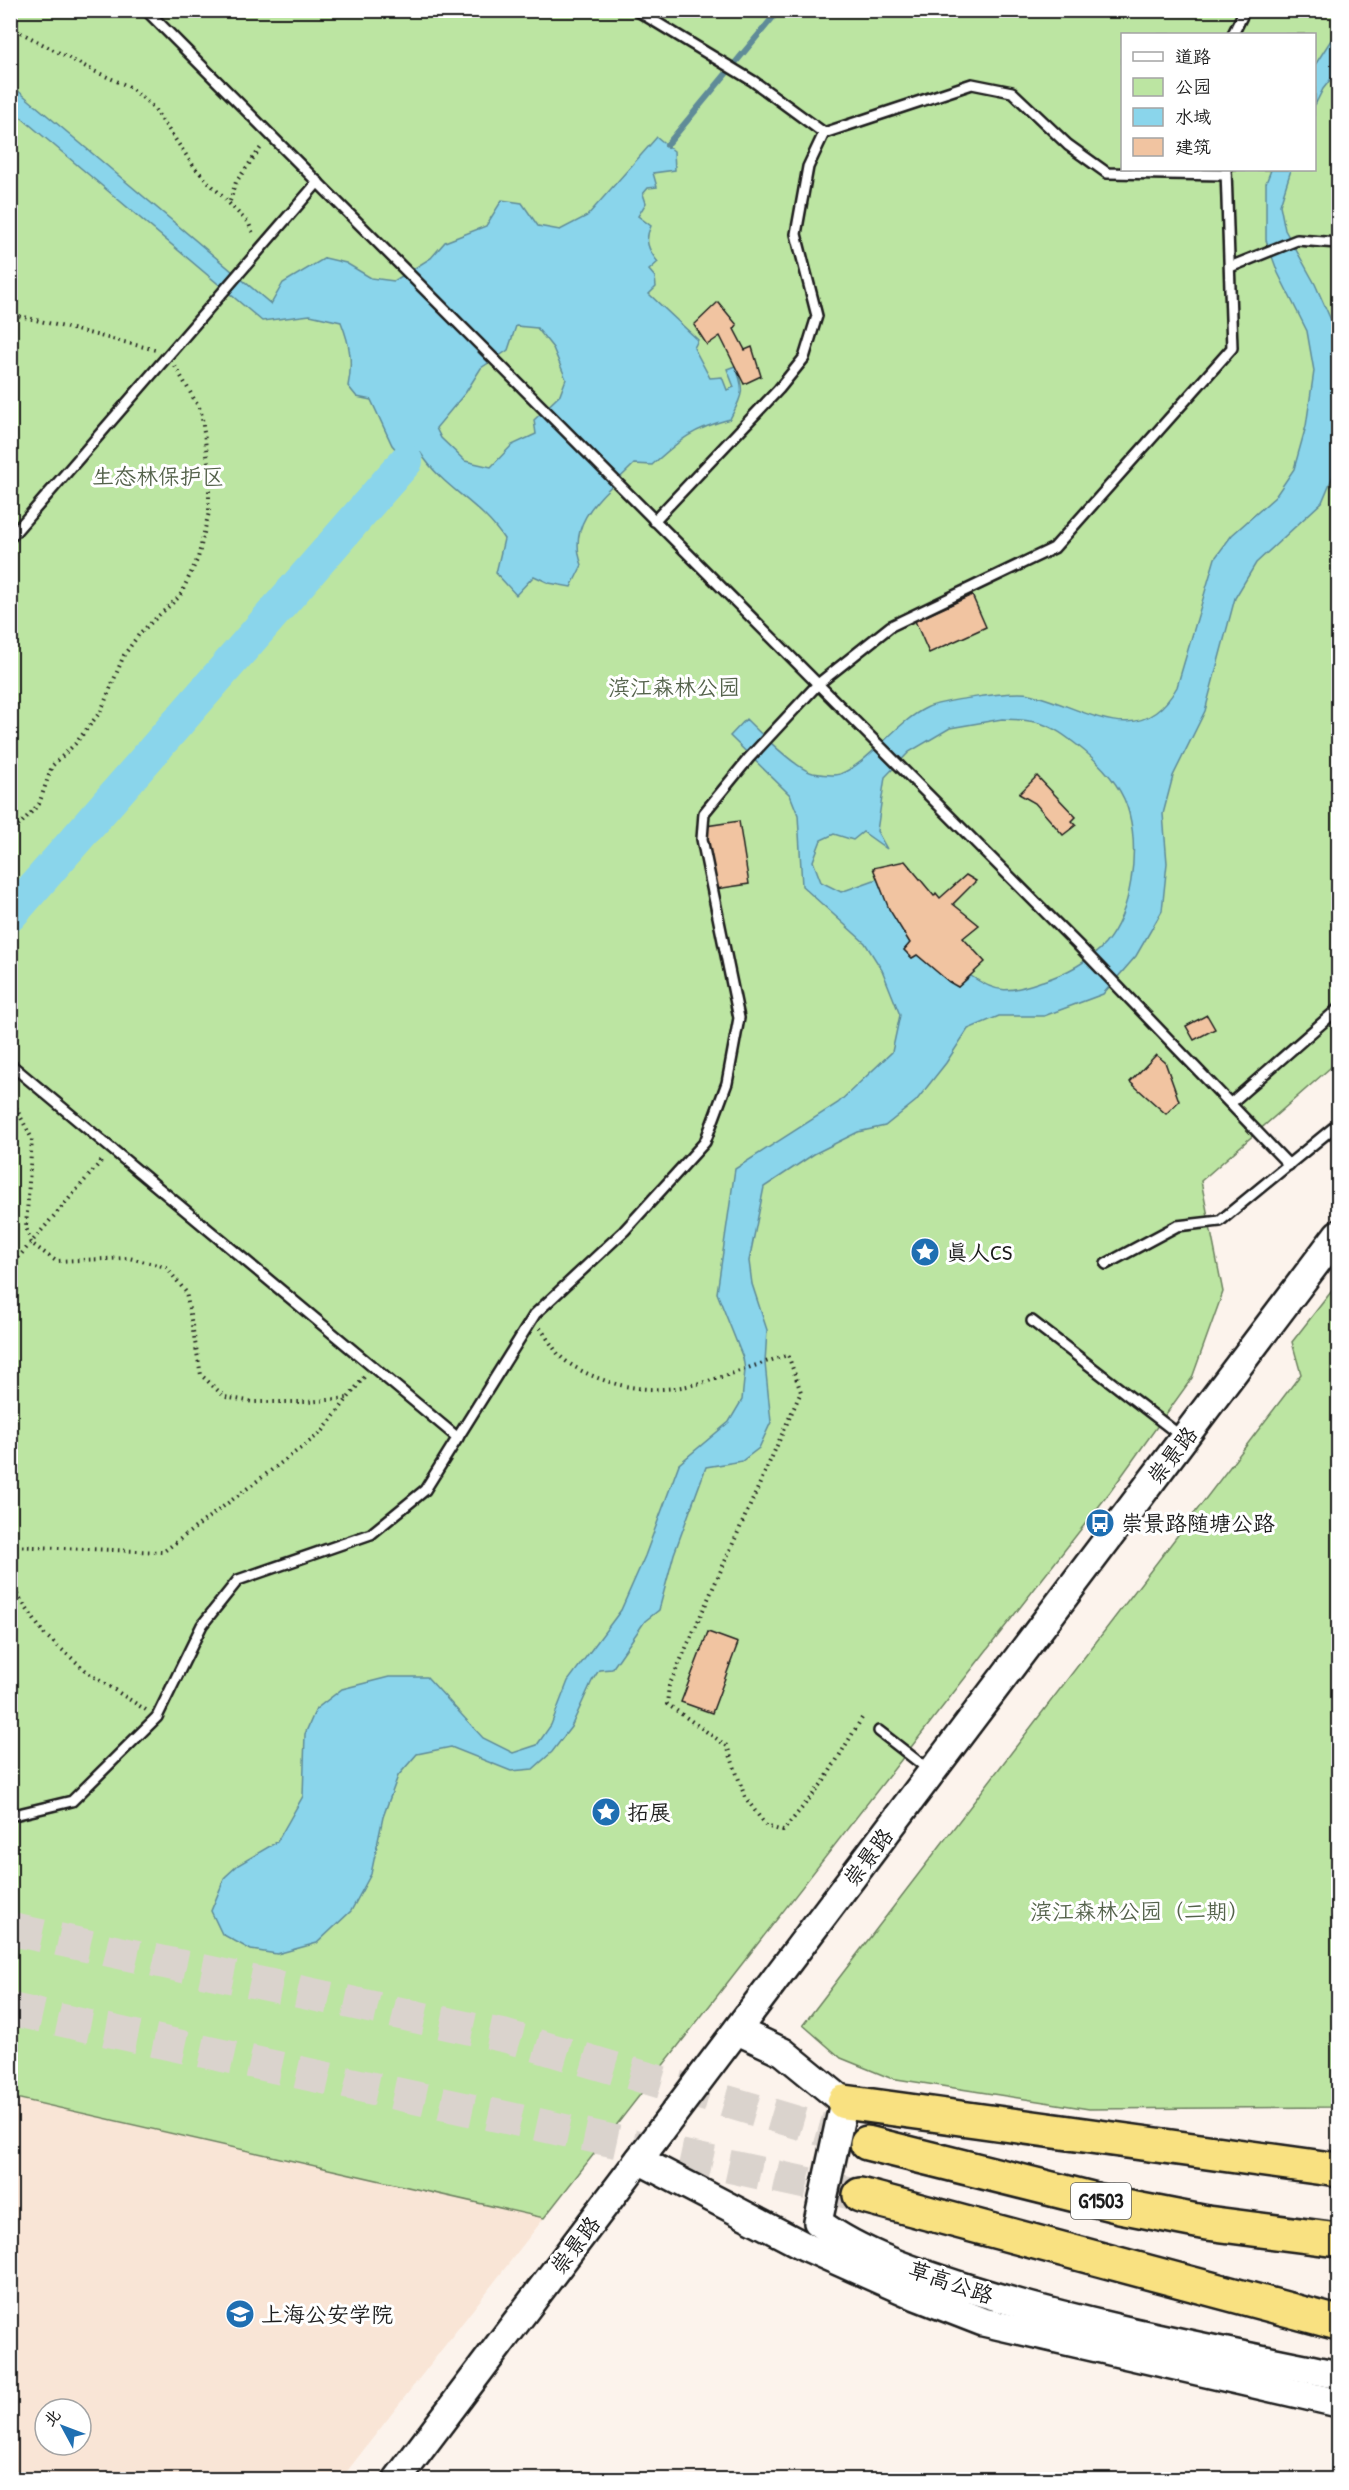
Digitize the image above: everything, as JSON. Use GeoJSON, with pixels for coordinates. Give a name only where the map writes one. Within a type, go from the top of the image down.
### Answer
{"type":"FeatureCollection","features":[{"type":"Feature","properties":{"kind":"highway"},"geometry":{"type":"LineString","coordinates":[[844,2102],[1338,2170]]}},
{"type":"Feature","properties":{"kind":"highway","name":"G1503"},"geometry":{"type":"LineString","coordinates":[[867,2143],[1120,2206],[1207,2223],[1338,2240]]}},
{"type":"Feature","properties":{"kind":"highway","name":"G1503"},"geometry":{"type":"LineString","coordinates":[[860,2195],[1338,2323]]}},
{"type":"Feature","properties":{"kind":"street","name":"崇景路"},"geometry":{"type":"LineString","coordinates":[[397,2480],[1338,1234]]}},
{"type":"Feature","properties":{"kind":"street"},"geometry":{"type":"LineString","coordinates":[[738,2031],[783,2052],[844,2102],[818,2222],[806,2247]]}},
{"type":"Feature","properties":{"kind":"street","name":"草高公路"},"geometry":{"type":"LineString","coordinates":[[639,2160],[806,2247],[916,2296],[983,2322],[1338,2403]]}},
{"type":"Feature","properties":{"kind":"street","name":"草高公路"},"geometry":{"type":"LineString","coordinates":[[818,2222],[841,2237],[928,2275],[1041,2311],[1338,2376]]}},
{"type":"Feature","properties":{"kind":"lane"},"geometry":{"type":"LineString","coordinates":[[146,10],[910,775],[1079,946],[1289,1165]]}},
{"type":"Feature","properties":{"kind":"lane"},"geometry":{"type":"LineString","coordinates":[[636,10],[753,81],[824,133]]}},
{"type":"Feature","properties":{"kind":"lane"},"geometry":{"type":"LineString","coordinates":[[1234,33],[1245,10]]}},
{"type":"Feature","properties":{"kind":"lane"},"geometry":{"type":"LineString","coordinates":[[10,1816],[72,1801],[157,1717],[202,1625],[238,1580],[370,1534],[425,1490],[533,1317],[624,1232],[705,1142],[727,1083],[739,1018],[702,839],[704,813],[749,758],[818,684],[891,626],[1054,548],[1232,348],[1226,172],[1107,173],[1068,145],[1012,92],[972,84],[824,133],[808,167],[796,234],[817,316],[804,358],[779,389],[654,521]]}},
{"type":"Feature","properties":{"kind":"lane"},"geometry":{"type":"LineString","coordinates":[[10,538],[170,357],[318,182]]}},
{"type":"Feature","properties":{"kind":"lane"},"geometry":{"type":"LineString","coordinates":[[1230,267],[1297,240],[1338,243]]}},
{"type":"Feature","properties":{"kind":"lane"},"geometry":{"type":"LineString","coordinates":[[1231,1103],[1338,1009]]}},
{"type":"Feature","properties":{"kind":"lane"},"geometry":{"type":"LineString","coordinates":[[10,1064],[458,1438]]}},
{"type":"Feature","properties":{"kind":"lane"},"geometry":{"type":"LineString","coordinates":[[1106,1264],[1177,1226],[1220,1221],[1338,1124]]}},
{"type":"Feature","properties":{"kind":"lane"},"geometry":{"type":"LineString","coordinates":[[1032,1321],[1184,1439]]}},
{"type":"Feature","properties":{"kind":"lane"},"geometry":{"type":"LineString","coordinates":[[879,1731],[932,1773]]}},
{"type":"Feature","properties":{"kind":"path"},"geometry":{"type":"LineString","coordinates":[[10,27],[93,71],[130,87],[153,107],[195,168],[230,201],[249,224],[259,251]]}},
{"type":"Feature","properties":{"kind":"path"},"geometry":{"type":"LineString","coordinates":[[230,201],[236,182],[271,135]]}},
{"type":"Feature","properties":{"kind":"path"},"geometry":{"type":"LineString","coordinates":[[10,309],[16,315],[161,351],[170,357],[201,411],[208,457],[209,512],[198,558],[180,596],[140,633],[124,655],[101,711],[75,744],[52,766],[39,804],[10,835]]}},
{"type":"Feature","properties":{"kind":"path"},"geometry":{"type":"LineString","coordinates":[[10,1080],[17,1110],[32,1139],[26,1227],[31,1243],[56,1261],[129,1258],[166,1267],[186,1292],[201,1375],[225,1397],[254,1402],[308,1402],[348,1398]]}},
{"type":"Feature","properties":{"kind":"path"},"geometry":{"type":"LineString","coordinates":[[10,1267],[112,1149]]}},
{"type":"Feature","properties":{"kind":"path"},"geometry":{"type":"LineString","coordinates":[[533,1317],[560,1356],[585,1373],[622,1387],[671,1390],[717,1380],[788,1355],[801,1392],[669,1686],[667,1704],[727,1746],[746,1797],[766,1826],[783,1831],[824,1781],[862,1718]]}},
{"type":"Feature","properties":{"kind":"path"},"geometry":{"type":"LineString","coordinates":[[10,1546],[163,1552],[322,1432],[372,1367]]}},
{"type":"Feature","properties":{"kind":"path"},"geometry":{"type":"LineString","coordinates":[[10,1578],[12,1587],[44,1634],[91,1675],[157,1717]]}},
{"type":"Feature","properties":{"kind":"shaded area","name":"上海公安学院"},"geometry":{"type":"Polygon","coordinates":[[[11,2097],[544,2218],[341,2479],[11,2480],[11,2097]]]}},
{"type":"Feature","properties":{"kind":"green space","name":"滨江森林公园"},"geometry":{"type":"Polygon","coordinates":[[[11,11],[1338,11],[1338,1061],[1201,1181],[1223,1292],[1192,1378],[1110,1492],[544,2218],[11,2097],[11,11]]]}},
{"type":"Feature","properties":{"kind":"green space","name":"滨江森林公园（二期）"},"geometry":{"type":"Polygon","coordinates":[[[1338,1283],[1338,2107],[1089,2109],[890,2078],[841,2058],[803,2025],[1301,1374],[1292,1342],[1338,1283]]]}},
{"type":"Feature","properties":{"kind":"water"},"geometry":{"type":"Polygon","coordinates":[[[1338,29],[1338,70],[1323,89],[1316,103],[1316,63],[1338,29]]]}},
{"type":"Feature","properties":{"kind":"water"},"geometry":{"type":"Polygon","coordinates":[[[10,84],[271,304],[283,283],[325,258],[346,263],[371,278],[394,281],[431,258],[445,242],[486,226],[502,200],[522,203],[538,226],[560,230],[587,216],[657,137],[674,151],[675,170],[653,173],[657,187],[648,188],[643,194],[646,203],[638,216],[651,226],[648,245],[658,262],[649,270],[655,277],[656,287],[649,294],[698,340],[694,348],[710,378],[722,377],[727,390],[734,387],[727,369],[735,366],[741,382],[740,399],[730,419],[696,431],[671,448],[652,465],[634,464],[591,508],[579,534],[578,549],[582,565],[571,587],[549,583],[534,576],[516,595],[496,573],[504,539],[494,526],[439,476],[420,452],[406,461],[392,445],[371,400],[357,397],[348,386],[350,354],[341,322],[310,315],[262,321],[11,109],[10,84]],[[516,326],[508,350],[481,368],[466,392],[436,428],[441,438],[465,461],[491,467],[512,445],[536,434],[534,420],[560,395],[566,379],[553,348],[537,328],[516,326]]]}},
{"type":"Feature","properties":{"kind":"water"},"geometry":{"type":"Polygon","coordinates":[[[1271,171],[1291,171],[1280,205],[1285,230],[1315,284],[1335,329],[1338,343],[1338,464],[1322,502],[1256,563],[1235,598],[1205,711],[1173,776],[1163,814],[1167,863],[1162,911],[1136,956],[1103,994],[1044,1016],[999,1016],[968,1029],[946,1063],[916,1101],[885,1126],[858,1132],[814,1154],[764,1187],[749,1261],[752,1284],[767,1330],[765,1363],[771,1422],[759,1448],[742,1461],[706,1467],[674,1554],[659,1610],[645,1621],[612,1669],[599,1670],[571,1727],[552,1752],[533,1769],[511,1771],[451,1747],[417,1754],[398,1776],[383,1817],[371,1874],[351,1911],[317,1943],[277,1954],[251,1950],[222,1934],[211,1911],[225,1877],[238,1865],[277,1842],[303,1796],[305,1734],[316,1709],[342,1689],[389,1677],[427,1677],[483,1738],[513,1753],[537,1745],[551,1725],[568,1681],[621,1610],[645,1556],[679,1464],[729,1422],[742,1400],[745,1370],[743,1358],[717,1293],[735,1169],[838,1103],[892,1052],[900,1015],[882,970],[865,943],[802,886],[798,815],[790,795],[730,736],[746,719],[797,765],[813,773],[837,775],[851,769],[915,715],[926,708],[946,702],[1021,693],[1049,700],[1090,715],[1128,722],[1146,718],[1162,707],[1177,687],[1215,558],[1232,535],[1275,497],[1294,469],[1306,426],[1314,371],[1307,331],[1278,273],[1266,240],[1266,183],[1271,171]],[[1002,719],[950,728],[909,752],[885,777],[877,831],[887,849],[863,832],[853,840],[834,834],[821,840],[813,861],[821,882],[841,892],[877,879],[890,909],[910,943],[904,950],[912,958],[917,955],[958,987],[971,976],[990,987],[1014,989],[1068,971],[1092,956],[1105,944],[1122,916],[1127,899],[1133,863],[1133,845],[1129,813],[1121,793],[1109,775],[1066,737],[1043,724],[1002,719]]]}},
{"type":"Feature","properties":{"kind":"building"},"geometry":{"type":"Polygon","coordinates":[[[718,302],[737,325],[734,329],[745,350],[752,347],[761,376],[744,384],[720,336],[707,345],[694,325],[718,302]]]}},
{"type":"Feature","properties":{"kind":"building"},"geometry":{"type":"Polygon","coordinates":[[[972,595],[986,627],[929,653],[915,621],[972,595]]]}},
{"type":"Feature","properties":{"kind":"building"},"geometry":{"type":"Polygon","coordinates":[[[1037,776],[1076,817],[1072,821],[1076,825],[1063,835],[1035,803],[1019,794],[1037,776]]]}},
{"type":"Feature","properties":{"kind":"building"},"geometry":{"type":"Polygon","coordinates":[[[739,821],[749,884],[716,889],[706,826],[739,821]]]}},
{"type":"Feature","properties":{"kind":"building"},"geometry":{"type":"Polygon","coordinates":[[[905,861],[934,896],[936,893],[940,898],[966,875],[976,881],[953,904],[979,925],[963,938],[985,962],[958,987],[917,955],[912,958],[904,950],[910,943],[889,909],[873,868],[905,861]]]}},
{"type":"Feature","properties":{"kind":"building"},"geometry":{"type":"Polygon","coordinates":[[[1207,1015],[1215,1029],[1194,1040],[1186,1026],[1207,1015]]]}},
{"type":"Feature","properties":{"kind":"building"},"geometry":{"type":"Polygon","coordinates":[[[1156,1055],[1165,1062],[1179,1101],[1166,1114],[1130,1082],[1156,1055]]]}},
{"type":"Feature","properties":{"kind":"building"},"geometry":{"type":"Polygon","coordinates":[[[708,1632],[738,1643],[712,1713],[681,1702],[708,1632]]]}},
{"type":"Feature","properties":{"kind":"waterway"},"geometry":{"type":"LineString","coordinates":[[667,145],[779,10]]}},
{"type":"Feature","properties":{"kind":"waterway"},"geometry":{"type":"LineString","coordinates":[[10,915],[406,461]]}},
{"type":"Feature","properties":{"kind":"tunnel"},"geometry":{"type":"LineString","coordinates":[[10,1929],[505,2036],[867,2143]]}},
{"type":"Feature","properties":{"kind":"tunnel"},"geometry":{"type":"LineString","coordinates":[[10,2009],[860,2195]]}},
{"type":"Feature","properties":{"kind":"place","name":"真人CS"},"geometry":{"type":"Point","coordinates":[925,1252]}},
{"type":"Feature","properties":{"kind":"place","name":"崇景路随塘公路"},"geometry":{"type":"Point","coordinates":[1100,1523]}},
{"type":"Feature","properties":{"kind":"place","name":"拓展"},"geometry":{"type":"Point","coordinates":[606,1812]}},
{"type":"Feature","properties":{"kind":"place","name":"上海公安学院"},"geometry":{"type":"Point","coordinates":[240,2314]}},
{"type":"Feature","properties":{"kind":"park label","name":"生态林保护区"},"geometry":{"type":"Point","coordinates":[158,476]}}]}
